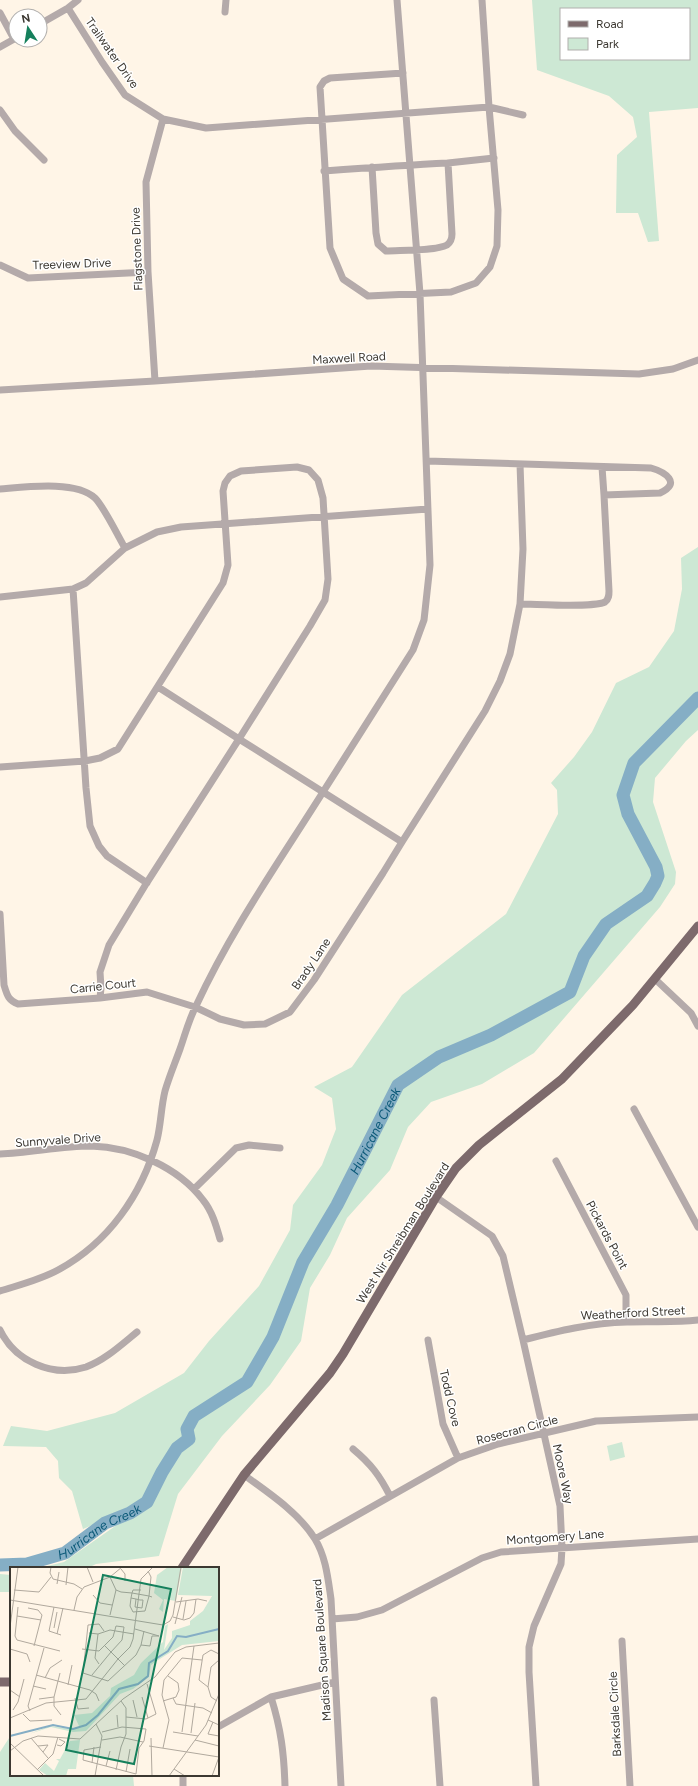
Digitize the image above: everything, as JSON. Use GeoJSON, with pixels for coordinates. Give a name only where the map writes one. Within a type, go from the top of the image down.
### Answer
{"type":"FeatureCollection","features":[{"type":"Feature","properties":{"kind":"main road","name":"West Nir Shreibman Boulevard"},"geometry":{"type":"LineString","coordinates":[[183,1567],[244,1475],[330,1373],[343,1354],[436,1197],[456,1168],[479,1145],[562,1079],[633,1006],[698,926]]}},
{"type":"Feature","properties":{"kind":"street"},"geometry":{"type":"LineString","coordinates":[[48,19],[68,8],[78,0]]}},
{"type":"Feature","properties":{"kind":"street"},"geometry":{"type":"LineString","coordinates":[[225,12],[226,0]]}},
{"type":"Feature","properties":{"kind":"street"},"geometry":{"type":"LineString","coordinates":[[0,1291],[36,1280],[57,1271],[92,1247],[121,1217],[132,1199],[150,1160],[160,1126],[165,1090],[195,1007],[229,940],[413,650],[424,620],[430,565],[420,294],[397,0]]}},
{"type":"Feature","properties":{"kind":"street"},"geometry":{"type":"LineString","coordinates":[[403,73],[330,78],[324,81],[320,87],[323,119],[324,171],[330,248],[343,279],[368,296],[451,292],[476,283],[490,267],[497,246],[498,210],[482,0]]}},
{"type":"Feature","properties":{"kind":"street","name":"Trailwater Drive"},"geometry":{"type":"LineString","coordinates":[[68,8],[125,95],[163,119],[206,128],[489,107],[523,115]]}},
{"type":"Feature","properties":{"kind":"street"},"geometry":{"type":"LineString","coordinates":[[0,14],[8,27]]}},
{"type":"Feature","properties":{"kind":"street"},"geometry":{"type":"LineString","coordinates":[[0,110],[15,130],[44,160]]}},
{"type":"Feature","properties":{"kind":"street","name":"Flagstone Drive"},"geometry":{"type":"LineString","coordinates":[[156,381],[148,272],[146,182],[163,119]]}},
{"type":"Feature","properties":{"kind":"street"},"geometry":{"type":"LineString","coordinates":[[324,171],[448,163],[494,158]]}},
{"type":"Feature","properties":{"kind":"street"},"geometry":{"type":"LineString","coordinates":[[372,167],[378,244],[386,251],[416,250],[437,248],[446,245],[451,239],[448,163]]}},
{"type":"Feature","properties":{"kind":"street","name":"Treeview Drive"},"geometry":{"type":"LineString","coordinates":[[0,265],[28,278],[148,272]]}},
{"type":"Feature","properties":{"kind":"street","name":"Maxwell Road"},"geometry":{"type":"LineString","coordinates":[[0,390],[371,366],[423,366],[639,374],[673,369],[698,360]]}},
{"type":"Feature","properties":{"kind":"street"},"geometry":{"type":"LineString","coordinates":[[427,461],[648,468],[660,470],[669,478],[670,484],[667,490],[660,493],[604,495]]}},
{"type":"Feature","properties":{"kind":"street","name":"Brady Lane"},"geometry":{"type":"LineString","coordinates":[[195,1007],[220,1019],[244,1025],[265,1024],[290,1012],[318,974],[384,874],[402,842],[485,711],[500,681],[510,654],[520,604],[523,549],[520,464]]}},
{"type":"Feature","properties":{"kind":"street"},"geometry":{"type":"LineString","coordinates":[[0,767],[85,761],[100,758],[118,749],[223,583],[228,565],[223,491],[225,483],[230,476],[240,471],[297,467],[309,470],[318,480],[323,498],[328,579],[325,600],[109,945],[100,972],[100,998]]}},
{"type":"Feature","properties":{"kind":"street"},"geometry":{"type":"LineString","coordinates":[[520,604],[591,605],[605,601],[609,598],[602,467]]}},
{"type":"Feature","properties":{"kind":"street"},"geometry":{"type":"LineString","coordinates":[[0,489],[66,486],[84,491],[96,499],[125,548]]}},
{"type":"Feature","properties":{"kind":"street"},"geometry":{"type":"LineString","coordinates":[[0,597],[73,590],[86,583],[125,548],[156,532],[181,527],[225,525],[428,509]]}},
{"type":"Feature","properties":{"kind":"street"},"geometry":{"type":"LineString","coordinates":[[73,590],[90,826],[99,846],[116,863],[147,883]]}},
{"type":"Feature","properties":{"kind":"street"},"geometry":{"type":"LineString","coordinates":[[158,687],[402,842]]}},
{"type":"Feature","properties":{"kind":"street","name":"Carrie Court"},"geometry":{"type":"LineString","coordinates":[[0,914],[4,985],[7,996],[11,1002],[18,1004],[100,998],[147,992],[195,1007]]}},
{"type":"Feature","properties":{"kind":"street"},"geometry":{"type":"LineString","coordinates":[[655,979],[691,1013],[698,1026]]}},
{"type":"Feature","properties":{"kind":"street"},"geometry":{"type":"LineString","coordinates":[[634,1108],[698,1227]]}},
{"type":"Feature","properties":{"kind":"street"},"geometry":{"type":"LineString","coordinates":[[194,1189],[236,1148],[249,1145],[280,1148]]}},
{"type":"Feature","properties":{"kind":"street","name":"Sunnyvale Drive"},"geometry":{"type":"LineString","coordinates":[[0,1154],[90,1146],[127,1151],[150,1160],[182,1178],[194,1189],[204,1200],[212,1213],[220,1239]]}},
{"type":"Feature","properties":{"kind":"street","name":"Pickards Point"},"geometry":{"type":"LineString","coordinates":[[556,1161],[626,1295],[626,1322]]}},
{"type":"Feature","properties":{"kind":"street","name":"Moore Way"},"geometry":{"type":"LineString","coordinates":[[436,1197],[492,1236],[503,1256],[524,1340],[560,1506],[562,1548],[561,1564],[534,1626],[529,1647],[529,1672],[536,1786]]}},
{"type":"Feature","properties":{"kind":"street","name":"Weatherford Street"},"geometry":{"type":"LineString","coordinates":[[524,1340],[582,1326],[626,1322],[698,1320]]}},
{"type":"Feature","properties":{"kind":"street"},"geometry":{"type":"LineString","coordinates":[[0,1330],[6,1343],[24,1359],[46,1368],[70,1370],[85,1367],[99,1360],[137,1332]]}},
{"type":"Feature","properties":{"kind":"street","name":"Todd Cove"},"geometry":{"type":"LineString","coordinates":[[428,1340],[443,1424],[458,1458]]}},
{"type":"Feature","properties":{"kind":"street","name":"Rosecran Circle"},"geometry":{"type":"LineString","coordinates":[[315,1539],[458,1458],[498,1444],[596,1421],[698,1417]]}},
{"type":"Feature","properties":{"kind":"street"},"geometry":{"type":"LineString","coordinates":[[354,1449],[368,1461],[380,1475],[390,1496]]}},
{"type":"Feature","properties":{"kind":"street","name":"Madison Square Boulevard"},"geometry":{"type":"LineString","coordinates":[[244,1475],[296,1516],[315,1539],[328,1574],[332,1619],[341,1786]]}},
{"type":"Feature","properties":{"kind":"street","name":"Montgomery Lane"},"geometry":{"type":"LineString","coordinates":[[332,1619],[357,1616],[382,1610],[482,1558],[501,1552],[698,1539]]}},
{"type":"Feature","properties":{"kind":"street","name":"Barksdale Circle"},"geometry":{"type":"LineString","coordinates":[[622,1641],[630,1786]]}},
{"type":"Feature","properties":{"kind":"street"},"geometry":{"type":"LineString","coordinates":[[219,1726],[271,1697],[335,1682]]}},
{"type":"Feature","properties":{"kind":"street"},"geometry":{"type":"LineString","coordinates":[[271,1697],[279,1723],[284,1752],[285,1786]]}},
{"type":"Feature","properties":{"kind":"street"},"geometry":{"type":"LineString","coordinates":[[434,1700],[440,1786]]}},
{"type":"Feature","properties":{"kind":"green space"},"geometry":{"type":"Polygon","coordinates":[[[532,0],[698,0],[698,108],[649,112],[659,241],[648,242],[638,213],[616,213],[617,155],[637,137],[633,117],[609,96],[537,70],[532,0]]]}},
{"type":"Feature","properties":{"kind":"green space"},"geometry":{"type":"Polygon","coordinates":[[[698,547],[698,730],[686,741],[655,778],[653,802],[676,872],[675,884],[660,907],[534,1053],[482,1084],[431,1102],[408,1127],[390,1170],[347,1218],[330,1255],[310,1288],[301,1341],[270,1385],[222,1436],[178,1494],[159,1556],[96,1564],[90,1567],[43,1567],[64,1562],[121,1522],[114,1516],[83,1529],[72,1491],[59,1478],[58,1461],[46,1447],[3,1446],[11,1426],[47,1431],[115,1413],[184,1373],[209,1341],[259,1286],[290,1230],[293,1205],[322,1165],[336,1129],[332,1098],[314,1087],[352,1067],[402,995],[506,914],[558,814],[557,790],[551,783],[574,757],[592,732],[616,683],[649,667],[674,631],[682,589],[681,558],[698,547]]]}},
{"type":"Feature","properties":{"kind":"green space"},"geometry":{"type":"Polygon","coordinates":[[[622,1442],[625,1457],[610,1461],[607,1446],[622,1442]]]}},
{"type":"Feature","properties":{"kind":"green space"},"geometry":{"type":"Polygon","coordinates":[[[0,1574],[10,1575],[10,1592],[0,1592],[0,1574]]]}},
{"type":"Feature","properties":{"kind":"green space"},"geometry":{"type":"Polygon","coordinates":[[[10,1737],[10,1776],[133,1776],[134,1786],[0,1786],[0,1752],[10,1737]]]}},
{"type":"Feature","properties":{"kind":"waterway","name":"Hurricane Creek"},"geometry":{"type":"LineString","coordinates":[[0,1565],[27,1564],[65,1553],[105,1523],[130,1513],[147,1502],[162,1472],[177,1448],[189,1439],[187,1429],[194,1416],[247,1382],[273,1337],[303,1262],[337,1205],[398,1085],[439,1057],[491,1035],[570,992],[584,956],[606,924],[647,896],[655,883],[658,876],[656,867],[628,814],[623,795],[634,763],[698,698]]}}]}
